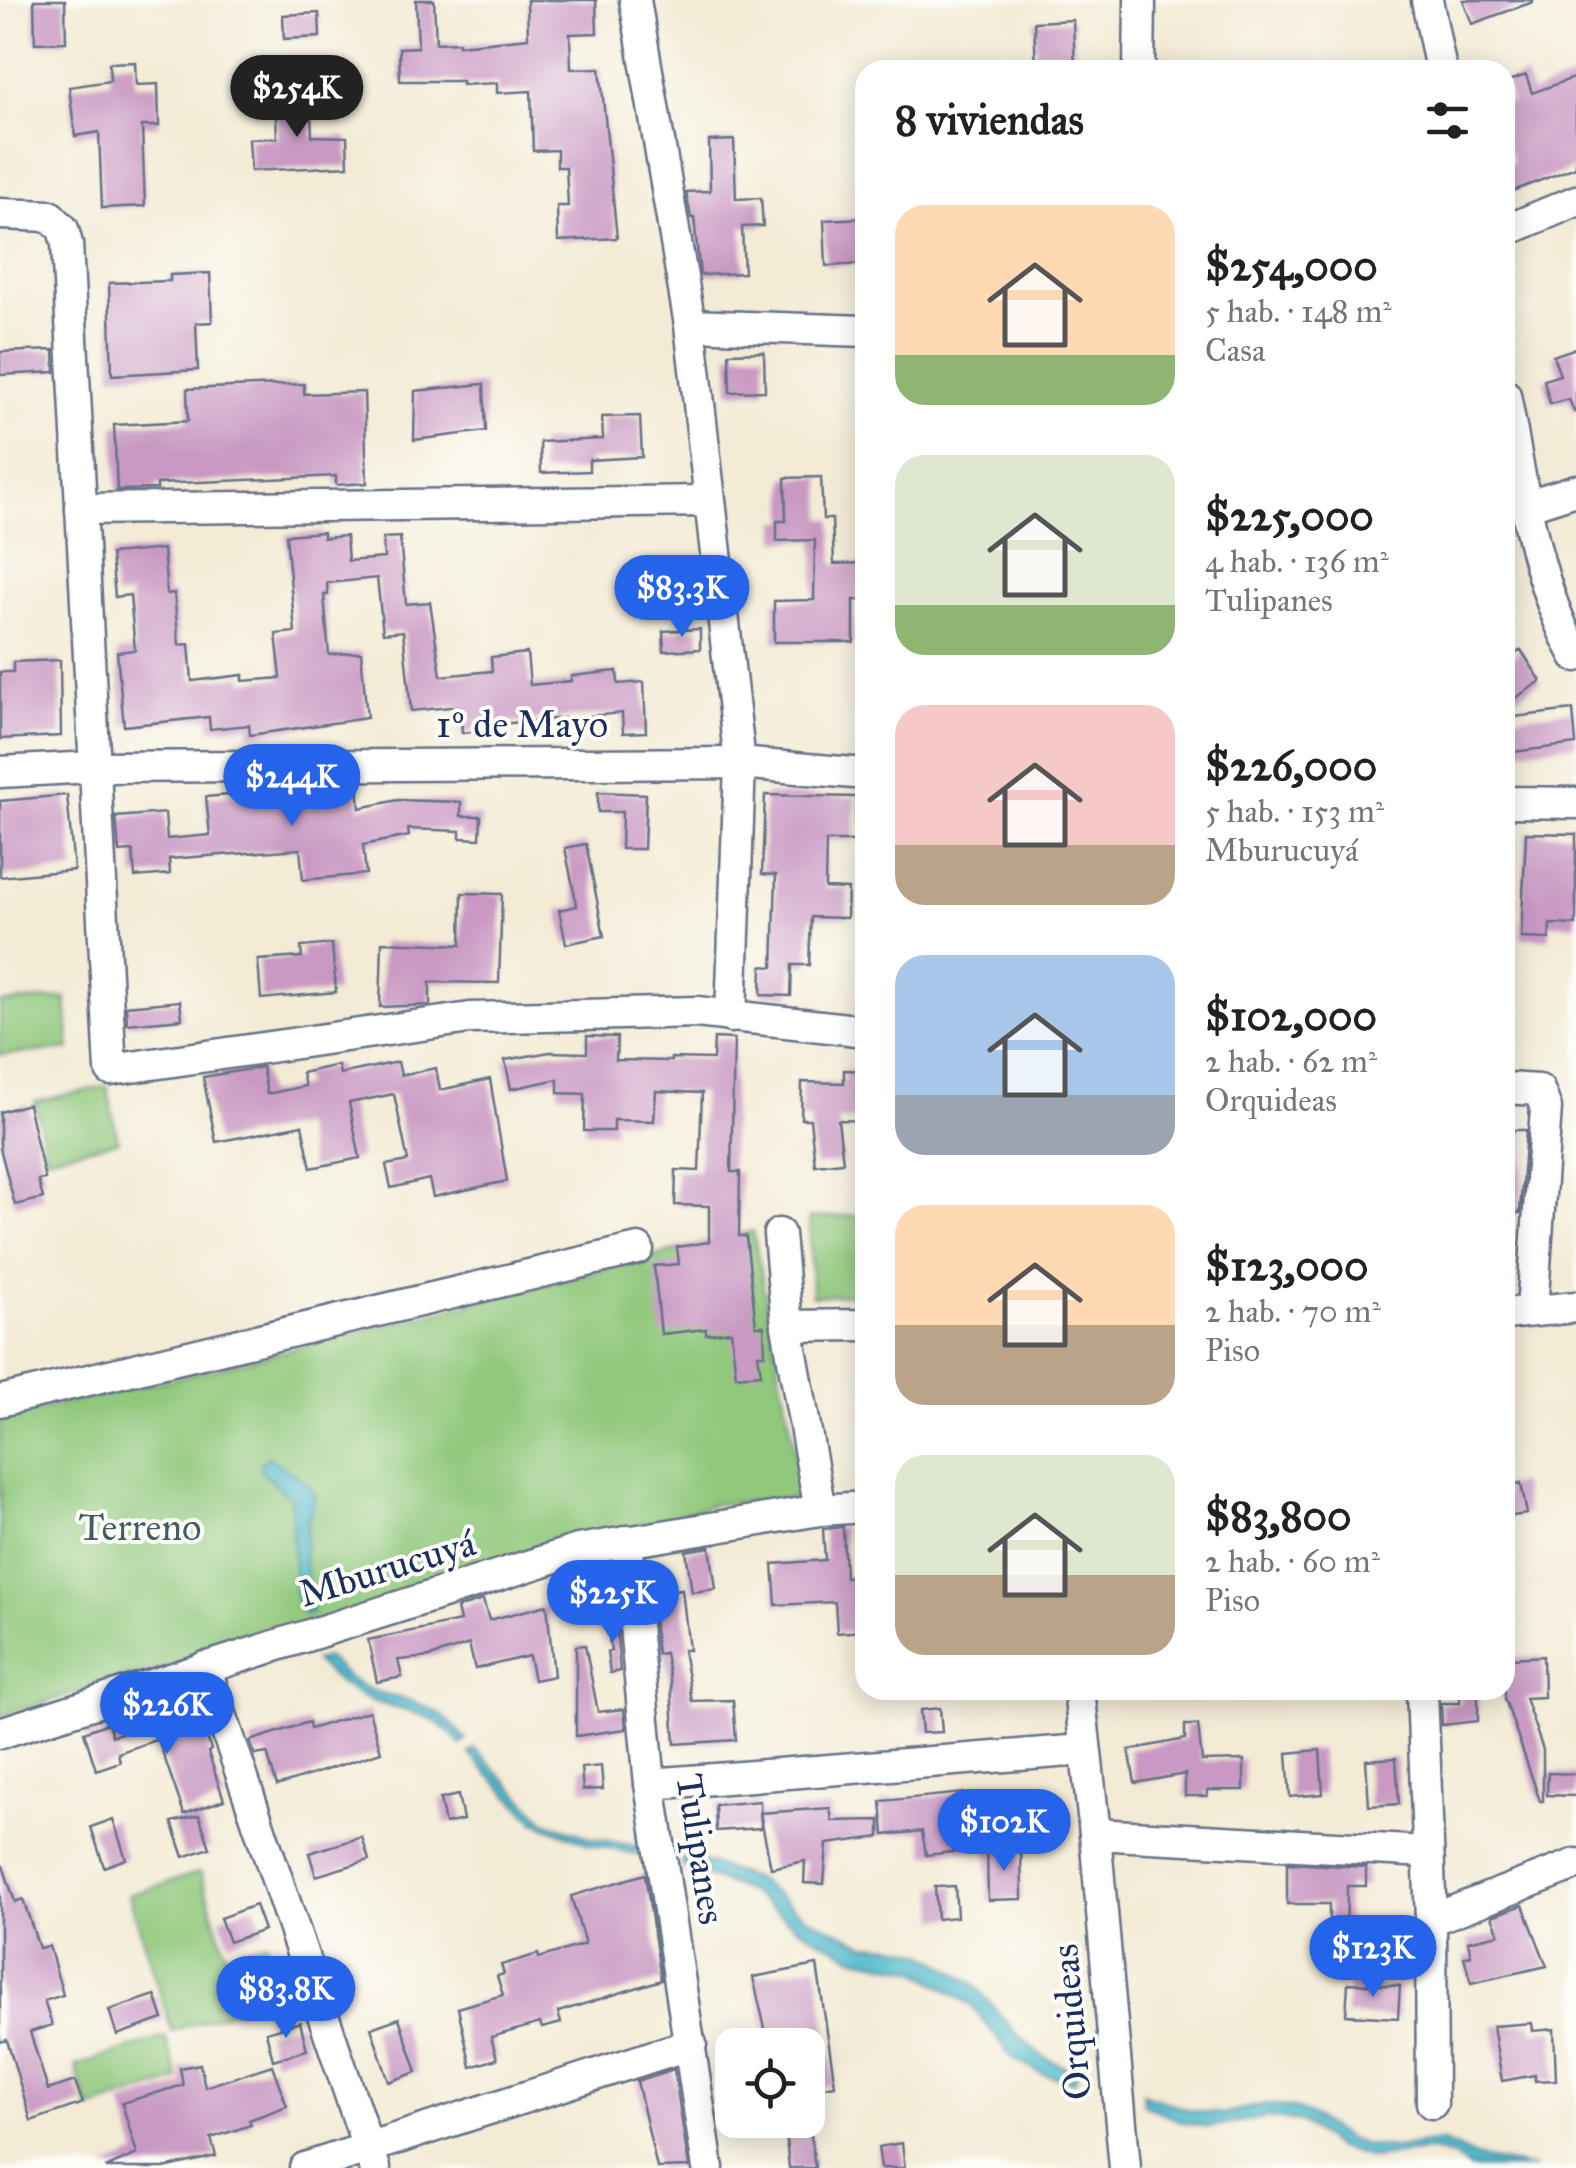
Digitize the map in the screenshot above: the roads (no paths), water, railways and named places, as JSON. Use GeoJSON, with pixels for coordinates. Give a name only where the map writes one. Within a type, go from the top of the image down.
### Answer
{"type":"FeatureCollection","features":[{"type":"Feature","properties":{"kind":"street"},"geometry":{"type":"LineString","coordinates":[[635,0],[690,325],[740,763],[731,1016]]}},
{"type":"Feature","properties":{"kind":"street"},"geometry":{"type":"LineString","coordinates":[[1139,60],[1140,0]]}},
{"type":"Feature","properties":{"kind":"street"},"geometry":{"type":"LineString","coordinates":[[1427,0],[1439,60]]}},
{"type":"Feature","properties":{"kind":"street"},"geometry":{"type":"LineString","coordinates":[[1515,228],[1576,201]]}},
{"type":"Feature","properties":{"kind":"street"},"geometry":{"type":"LineString","coordinates":[[0,214],[50,216],[63,229],[67,244],[111,1070],[470,1018],[656,1011],[855,1030]]}},
{"type":"Feature","properties":{"kind":"street"},"geometry":{"type":"LineString","coordinates":[[690,325],[855,331]]}},
{"type":"Feature","properties":{"kind":"street"},"geometry":{"type":"LineString","coordinates":[[1515,448],[1557,622],[1576,656]]}},
{"type":"Feature","properties":{"kind":"street"},"geometry":{"type":"LineString","coordinates":[[1526,506],[1576,490]]}},
{"type":"Feature","properties":{"kind":"street"},"geometry":{"type":"LineString","coordinates":[[80,510],[710,501]]}},
{"type":"Feature","properties":{"kind":"street","name":"1º de Mayo"},"geometry":{"type":"LineString","coordinates":[[0,772],[93,766],[740,763],[855,773]]}},
{"type":"Feature","properties":{"kind":"street"},"geometry":{"type":"LineString","coordinates":[[1515,802],[1576,804]]}},
{"type":"Feature","properties":{"kind":"street"},"geometry":{"type":"LineString","coordinates":[[1515,1089],[1538,1090],[1546,1108],[1518,1312],[1576,1307]]}},
{"type":"Feature","properties":{"kind":"street"},"geometry":{"type":"LineString","coordinates":[[779,1234],[787,1326],[820,1510]]}},
{"type":"Feature","properties":{"kind":"street"},"geometry":{"type":"LineString","coordinates":[[0,1401],[638,1249]]}},
{"type":"Feature","properties":{"kind":"street"},"geometry":{"type":"LineString","coordinates":[[787,1326],[855,1325]]}},
{"type":"Feature","properties":{"kind":"street","name":"Mburucuyá"},"geometry":{"type":"LineString","coordinates":[[0,1732],[578,1550],[855,1508]]}},
{"type":"Feature","properties":{"kind":"street","name":"Tulipanes"},"geometry":{"type":"LineString","coordinates":[[627,1541],[650,1784],[708,2168]]}},
{"type":"Feature","properties":{"kind":"street"},"geometry":{"type":"LineString","coordinates":[[205,1667],[372,2157]]}},
{"type":"Feature","properties":{"kind":"street","name":"Orquideas"},"geometry":{"type":"LineString","coordinates":[[1080,1700],[1125,2168]]}},
{"type":"Feature","properties":{"kind":"street"},"geometry":{"type":"LineString","coordinates":[[1422,1700],[1431,1920],[1432,2102]]}},
{"type":"Feature","properties":{"kind":"street"},"geometry":{"type":"LineString","coordinates":[[650,1784],[1083,1750]]}},
{"type":"Feature","properties":{"kind":"street"},"geometry":{"type":"LineString","coordinates":[[1095,1834],[1428,1852]]}},
{"type":"Feature","properties":{"kind":"street"},"geometry":{"type":"LineString","coordinates":[[1431,1920],[1576,1864]]}},
{"type":"Feature","properties":{"kind":"street"},"geometry":{"type":"LineString","coordinates":[[305,2168],[372,2157],[691,2044]]}},
{"type":"Feature","properties":{"kind":"water"},"geometry":{"type":"Polygon","coordinates":[[[268,1457],[310,1485],[315,1499],[307,1525],[304,1561],[312,1612],[303,1614],[295,1591],[291,1499],[261,1470],[260,1463],[268,1457]]]}},
{"type":"Feature","properties":{"kind":"water"},"geometry":{"type":"Polygon","coordinates":[[[328,1658],[342,1673],[368,1689],[438,1713],[466,1740],[461,1745],[427,1717],[380,1704],[352,1691],[315,1661],[328,1658]]]}},
{"type":"Feature","properties":{"kind":"water"},"geometry":{"type":"Polygon","coordinates":[[[475,1749],[545,1821],[591,1838],[642,1847],[641,1855],[589,1844],[535,1822],[469,1754],[475,1749]]]}},
{"type":"Feature","properties":{"kind":"water"},"geometry":{"type":"Polygon","coordinates":[[[682,1857],[756,1879],[806,1917],[866,1944],[893,1946],[937,1960],[974,1984],[1015,2032],[1043,2057],[1077,2073],[1074,2082],[1043,2074],[1012,2057],[970,2004],[915,1970],[856,1958],[800,1929],[750,1892],[683,1867],[682,1857]]]}},
{"type":"Feature","properties":{"kind":"water"},"geometry":{"type":"Polygon","coordinates":[[[1143,2093],[1189,2110],[1222,2114],[1266,2104],[1292,2108],[1365,2145],[1393,2148],[1441,2141],[1477,2158],[1535,2168],[1471,2168],[1432,2150],[1373,2158],[1335,2147],[1302,2122],[1268,2117],[1208,2127],[1182,2122],[1144,2104],[1143,2093]]]}},
{"type":"Feature","properties":{"kind":"park label","name":"Terreno"},"geometry":{"type":"Point","coordinates":[140,1527]}}]}
